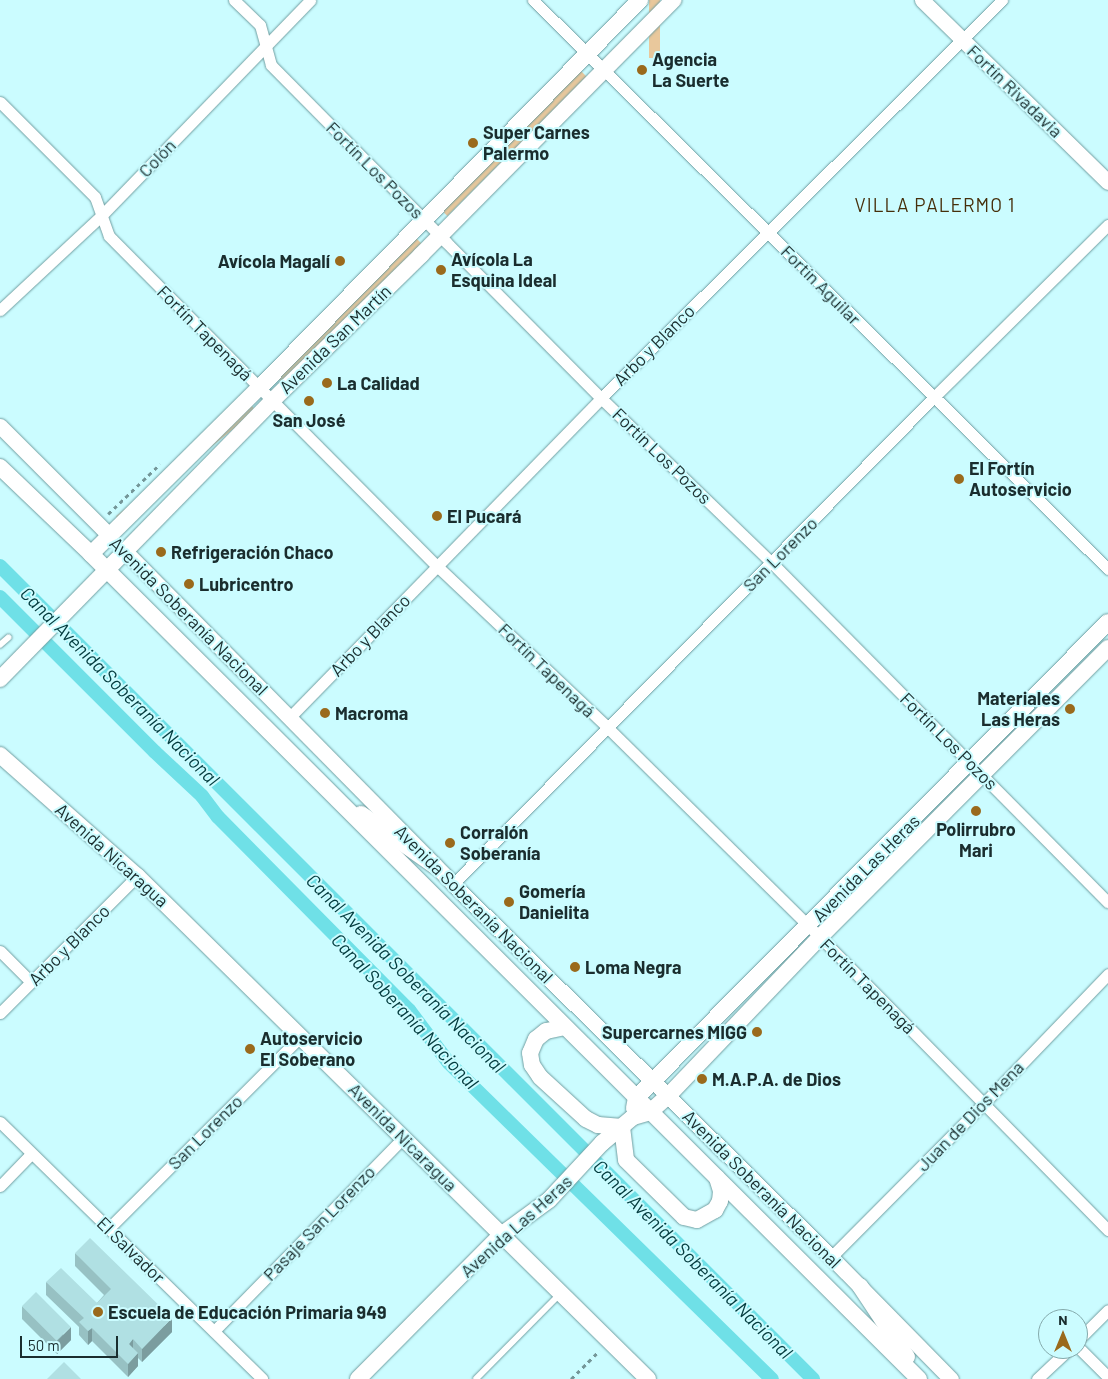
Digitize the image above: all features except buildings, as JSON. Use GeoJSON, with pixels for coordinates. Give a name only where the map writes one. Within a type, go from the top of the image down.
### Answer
{"type":"FeatureCollection","features":[{"type":"Feature","properties":{"kind":"main road","name":"Avenida San Martín"},"geometry":{"type":"LineString","coordinates":[[91,554],[259,388],[640,0]]}},
{"type":"Feature","properties":{"kind":"main road","name":"Avenida San Martín"},"geometry":{"type":"LineString","coordinates":[[0,680],[272,401],[440,236],[673,0]]}},
{"type":"Feature","properties":{"kind":"main road","name":"Avenida Soberanía Nacional"},"geometry":{"type":"LineString","coordinates":[[0,467],[91,554],[325,789],[920,1379]]}},
{"type":"Feature","properties":{"kind":"main road","name":"Avenida Soberanía Nacional"},"geometry":{"type":"LineString","coordinates":[[109,535],[125,551]]}},
{"type":"Feature","properties":{"kind":"main road","name":"Avenida Las Heras"},"geometry":{"type":"LineString","coordinates":[[636,1098],[814,932],[976,768],[1108,622]]}},
{"type":"Feature","properties":{"kind":"main road","name":"Avenida Las Heras"},"geometry":{"type":"LineString","coordinates":[[976,768],[1108,648]]}},
{"type":"Feature","properties":{"kind":"main road","name":"Avenida Nicaragua"},"geometry":{"type":"LineString","coordinates":[[0,755],[138,876],[648,1379]]}},
{"type":"Feature","properties":{"kind":"main road"},"geometry":{"type":"LineString","coordinates":[[325,789],[435,866]]}},
{"type":"Feature","properties":{"kind":"main road","name":"Avenida Las Heras"},"geometry":{"type":"LineString","coordinates":[[358,1379],[501,1235],[550,1200],[602,1143],[627,1122],[650,1112],[668,1096],[814,932]]}},
{"type":"Feature","properties":{"kind":"main road"},"geometry":{"type":"LineString","coordinates":[[565,1027],[546,1031],[536,1039],[530,1053],[532,1065],[540,1077],[586,1119],[598,1125],[627,1122]]}},
{"type":"Feature","properties":{"kind":"main road"},"geometry":{"type":"LineString","coordinates":[[636,1098],[627,1122],[626,1160],[684,1217],[697,1220],[715,1210],[720,1201],[721,1191],[716,1178]]}},
{"type":"Feature","properties":{"kind":"main road"},"geometry":{"type":"LineString","coordinates":[[860,1286],[920,1379]]}},
{"type":"Feature","properties":{"kind":"street","name":"Fortín Los Pozos"},"geometry":{"type":"LineString","coordinates":[[234,0],[260,25],[271,65],[601,398],[772,563],[1108,902]]}},
{"type":"Feature","properties":{"kind":"street","name":"Colón"},"geometry":{"type":"LineString","coordinates":[[0,310],[102,215],[310,0]]}},
{"type":"Feature","properties":{"kind":"street","name":"Fortín Aguilar"},"geometry":{"type":"LineString","coordinates":[[533,0],[1108,570]]}},
{"type":"Feature","properties":{"kind":"street","name":"Fortín Rivadavia"},"geometry":{"type":"LineString","coordinates":[[922,0],[1108,182]]}},
{"type":"Feature","properties":{"kind":"street","name":"Arbo y Blanco"},"geometry":{"type":"LineString","coordinates":[[290,717],[601,398],[1002,0]]}},
{"type":"Feature","properties":{"kind":"street","name":"Fortín Tapenagá"},"geometry":{"type":"LineString","coordinates":[[0,102],[95,197],[108,236],[437,566],[607,727],[814,932],[1108,1230]]}},
{"type":"Feature","properties":{"kind":"street","name":"San Lorenzo"},"geometry":{"type":"LineString","coordinates":[[453,884],[934,397],[1108,225]]}},
{"type":"Feature","properties":{"kind":"street","name":"Avenida Soberanía Nacional"},"geometry":{"type":"LineString","coordinates":[[0,426],[109,535]]}},
{"type":"Feature","properties":{"kind":"street","name":"Avenida Soberanía Nacional"},"geometry":{"type":"LineString","coordinates":[[125,551],[435,866],[952,1379]]}},
{"type":"Feature","properties":{"kind":"street","name":"Arbo y Blanco"},"geometry":{"type":"LineString","coordinates":[[0,1014],[138,876]]}},
{"type":"Feature","properties":{"kind":"street"},"geometry":{"type":"LineString","coordinates":[[0,951],[31,982]]}},
{"type":"Feature","properties":{"kind":"street","name":"Juan de Dios Mena"},"geometry":{"type":"LineString","coordinates":[[831,1257],[984,1104],[1108,974]]}},
{"type":"Feature","properties":{"kind":"street","name":"San Lorenzo"},"geometry":{"type":"LineString","coordinates":[[109,1228],[300,1037]]}},
{"type":"Feature","properties":{"kind":"street","name":"El Salvador"},"geometry":{"type":"LineString","coordinates":[[0,1122],[262,1379]]}},
{"type":"Feature","properties":{"kind":"street","name":"Pasaje San Lorenzo"},"geometry":{"type":"LineString","coordinates":[[214,1331],[404,1137]]}},
{"type":"Feature","properties":{"kind":"street"},"geometry":{"type":"LineString","coordinates":[[0,1186],[31,1154]]}},
{"type":"Feature","properties":{"kind":"street"},"geometry":{"type":"LineString","coordinates":[[1088,1330],[1108,1310]]}},
{"type":"Feature","properties":{"kind":"street"},"geometry":{"type":"LineString","coordinates":[[1088,1357],[1108,1377]]}},
{"type":"Feature","properties":{"kind":"street"},"geometry":{"type":"LineString","coordinates":[[1037,1379],[1058,1359]]}},
{"type":"Feature","properties":{"kind":"lane"},"geometry":{"type":"LineString","coordinates":[[0,645],[8,638]]}},
{"type":"Feature","properties":{"kind":"lane"},"geometry":{"type":"LineString","coordinates":[[476,1379],[561,1293]]}},
{"type":"Feature","properties":{"kind":"path"},"geometry":{"type":"LineString","coordinates":[[571,1379],[609,1341]]}},
{"type":"Feature","properties":{"kind":"shaded area"},"geometry":{"type":"Polygon","coordinates":[[[649,0],[660,0],[660,58],[649,58],[649,0]]]}},
{"type":"Feature","properties":{"kind":"shaded area"},"geometry":{"type":"Polygon","coordinates":[[[581,71],[587,77],[447,216],[442,210],[581,71]]]}},
{"type":"Feature","properties":{"kind":"shaded area"},"geometry":{"type":"Polygon","coordinates":[[[416,238],[422,244],[282,383],[277,377],[416,238]]]}},
{"type":"Feature","properties":{"kind":"shaded area"},"geometry":{"type":"Polygon","coordinates":[[[252,406],[256,411],[120,521],[116,516],[252,406]]]}},
{"type":"Feature","properties":{"kind":"waterway","name":"Canal Avenida Soberanía Nacional"},"geometry":{"type":"LineString","coordinates":[[0,566],[813,1379]]}},
{"type":"Feature","properties":{"kind":"waterway","name":"Canal Soberanía Nacional"},"geometry":{"type":"LineString","coordinates":[[0,597],[155,752],[202,796],[218,817],[409,1010],[449,1063],[772,1379]]}},
{"type":"Feature","properties":{"kind":"place","name":"Agencia La Suerte"},"geometry":{"type":"Point","coordinates":[642,70]}},
{"type":"Feature","properties":{"kind":"place","name":"Super Carnes Palermo"},"geometry":{"type":"Point","coordinates":[473,143]}},
{"type":"Feature","properties":{"kind":"place","name":"Avícola Magalí"},"geometry":{"type":"Point","coordinates":[340,261]}},
{"type":"Feature","properties":{"kind":"place","name":"Avícola La Esquina Ideal"},"geometry":{"type":"Point","coordinates":[441,270]}},
{"type":"Feature","properties":{"kind":"place","name":"La Calidad"},"geometry":{"type":"Point","coordinates":[327,383]}},
{"type":"Feature","properties":{"kind":"place","name":"San José"},"geometry":{"type":"Point","coordinates":[309,401]}},
{"type":"Feature","properties":{"kind":"place","name":"El Fortín Autoservicio"},"geometry":{"type":"Point","coordinates":[959,479]}},
{"type":"Feature","properties":{"kind":"place","name":"El Pucará"},"geometry":{"type":"Point","coordinates":[437,516]}},
{"type":"Feature","properties":{"kind":"place","name":"Refrigeración Chaco"},"geometry":{"type":"Point","coordinates":[161,552]}},
{"type":"Feature","properties":{"kind":"place","name":"Lubricentro"},"geometry":{"type":"Point","coordinates":[189,584]}},
{"type":"Feature","properties":{"kind":"place","name":"Materiales Las Heras"},"geometry":{"type":"Point","coordinates":[1070,709]}},
{"type":"Feature","properties":{"kind":"place","name":"Macroma"},"geometry":{"type":"Point","coordinates":[325,713]}},
{"type":"Feature","properties":{"kind":"place","name":"Polirrubro Mari"},"geometry":{"type":"Point","coordinates":[976,811]}},
{"type":"Feature","properties":{"kind":"place","name":"Corralón Soberanía"},"geometry":{"type":"Point","coordinates":[450,843]}},
{"type":"Feature","properties":{"kind":"place","name":"Gomería Danielita"},"geometry":{"type":"Point","coordinates":[509,902]}},
{"type":"Feature","properties":{"kind":"place","name":"Loma Negra"},"geometry":{"type":"Point","coordinates":[575,967]}},
{"type":"Feature","properties":{"kind":"place","name":"Supercarnes MIGG"},"geometry":{"type":"Point","coordinates":[757,1032]}},
{"type":"Feature","properties":{"kind":"place","name":"Autoservicio El Soberano"},"geometry":{"type":"Point","coordinates":[250,1049]}},
{"type":"Feature","properties":{"kind":"place","name":"M.A.P.A. de Dios"},"geometry":{"type":"Point","coordinates":[702,1079]}},
{"type":"Feature","properties":{"kind":"place","name":"Escuela de Educación Primaria 949"},"geometry":{"type":"Point","coordinates":[98,1312]}},
{"type":"Feature","properties":{"kind":"district","name":"VILLA PALERMO 1"},"geometry":{"type":"Point","coordinates":[935,205]}}]}
